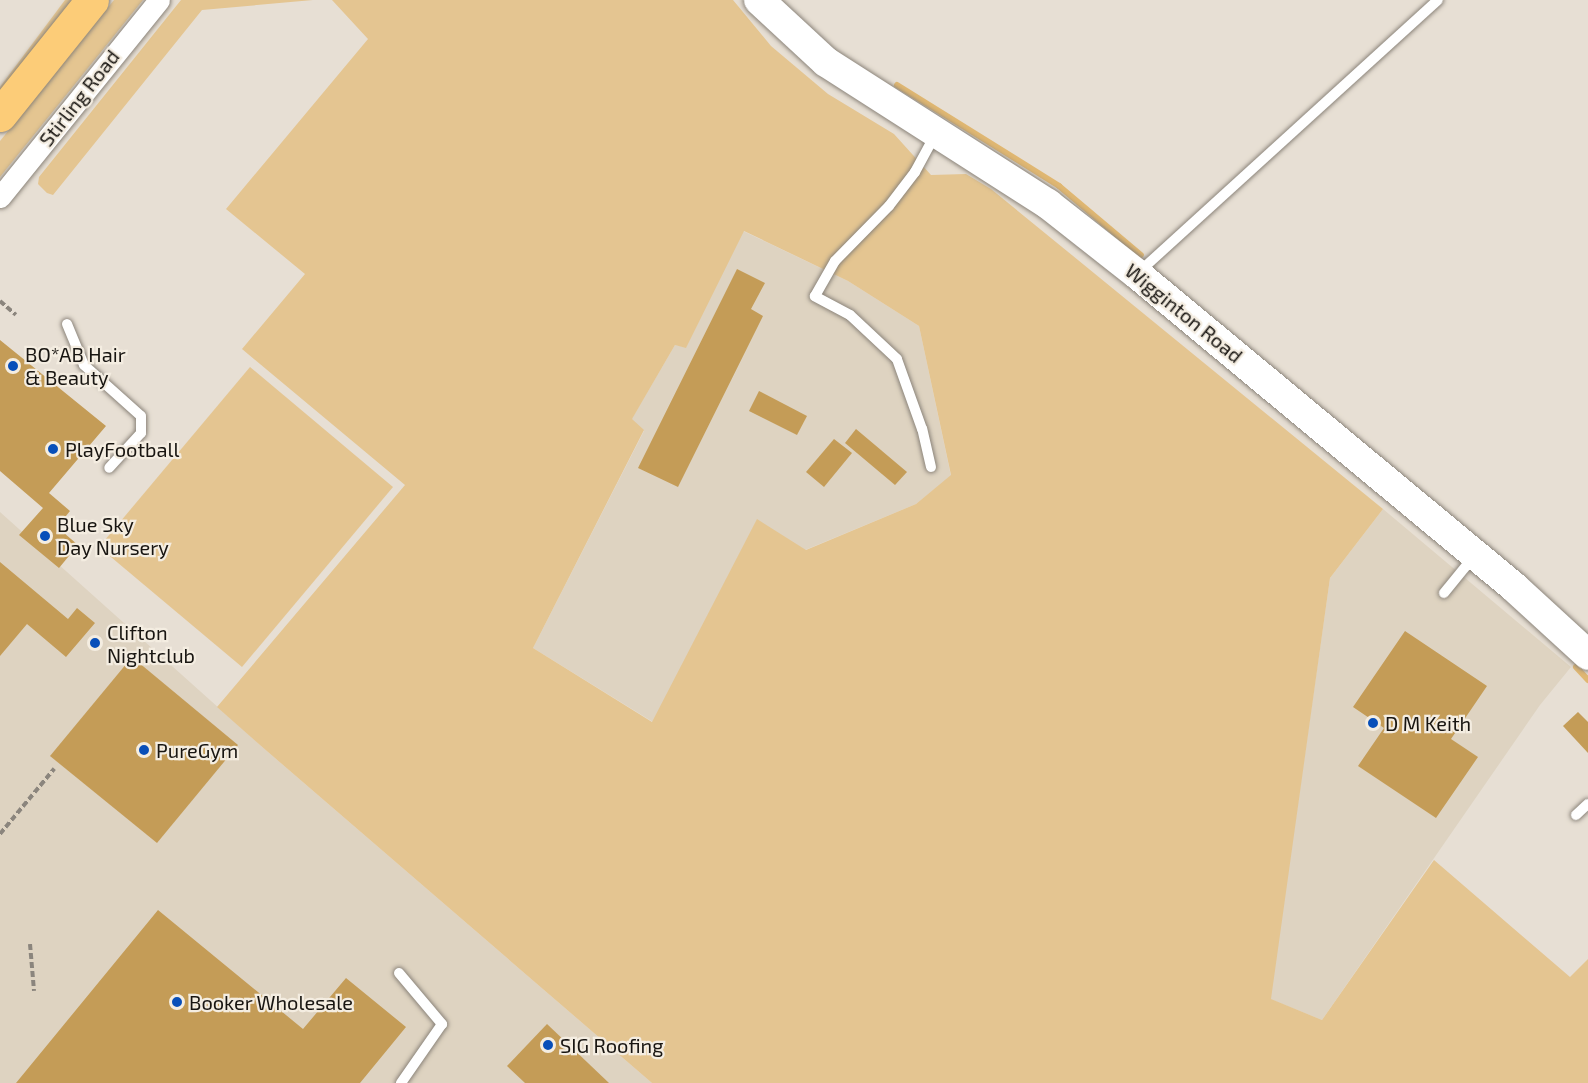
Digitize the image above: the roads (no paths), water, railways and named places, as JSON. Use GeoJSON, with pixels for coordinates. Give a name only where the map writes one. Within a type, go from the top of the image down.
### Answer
{"type":"FeatureCollection","features":[{"type":"Feature","properties":{"kind":"highway"},"geometry":{"type":"LineString","coordinates":[[0,115],[92,0]]}},
{"type":"Feature","properties":{"kind":"main road","name":"Wigginton Road"},"geometry":{"type":"LineString","coordinates":[[759,0],[826,62],[1048,204],[1137,274],[1475,555],[1588,655]]}},
{"type":"Feature","properties":{"kind":"street","name":"Stirling Road"},"geometry":{"type":"LineString","coordinates":[[0,197],[159,0]]}},
{"type":"Feature","properties":{"kind":"lane"},"geometry":{"type":"LineString","coordinates":[[1137,274],[1438,0]]}},
{"type":"Feature","properties":{"kind":"lane"},"geometry":{"type":"LineString","coordinates":[[931,467],[922,429],[897,359],[850,315],[815,296],[835,261],[889,206],[915,172],[936,132]]}},
{"type":"Feature","properties":{"kind":"lane"},"geometry":{"type":"LineString","coordinates":[[67,324],[84,365],[141,416],[141,433],[109,468]]}},
{"type":"Feature","properties":{"kind":"lane"},"geometry":{"type":"LineString","coordinates":[[1444,592],[1475,555]]}},
{"type":"Feature","properties":{"kind":"lane"},"geometry":{"type":"LineString","coordinates":[[1576,815],[1588,804]]}},
{"type":"Feature","properties":{"kind":"lane"},"geometry":{"type":"LineString","coordinates":[[399,973],[442,1024],[401,1083]]}},
{"type":"Feature","properties":{"kind":"waterway"},"geometry":{"type":"LineString","coordinates":[[897,85],[1059,186],[1141,255]]}},
{"type":"Feature","properties":{"kind":"waterway"},"geometry":{"type":"LineString","coordinates":[[1576,667],[1588,680]]}},
{"type":"Feature","properties":{"kind":"place","name":"BO*AB Hair & Beauty"},"geometry":{"type":"Point","coordinates":[13,366]}},
{"type":"Feature","properties":{"kind":"place","name":"PlayFootball"},"geometry":{"type":"Point","coordinates":[53,449]}},
{"type":"Feature","properties":{"kind":"place","name":"Blue Sky Day Nursery"},"geometry":{"type":"Point","coordinates":[45,536]}},
{"type":"Feature","properties":{"kind":"place","name":"Clifton Nightclub"},"geometry":{"type":"Point","coordinates":[95,643]}},
{"type":"Feature","properties":{"kind":"place","name":"D M Keith"},"geometry":{"type":"Point","coordinates":[1373,723]}},
{"type":"Feature","properties":{"kind":"place","name":"PureGym"},"geometry":{"type":"Point","coordinates":[144,750]}},
{"type":"Feature","properties":{"kind":"place","name":"Booker Wholesale"},"geometry":{"type":"Point","coordinates":[177,1002]}},
{"type":"Feature","properties":{"kind":"place","name":"SIG Roofing"},"geometry":{"type":"Point","coordinates":[548,1045]}}]}
